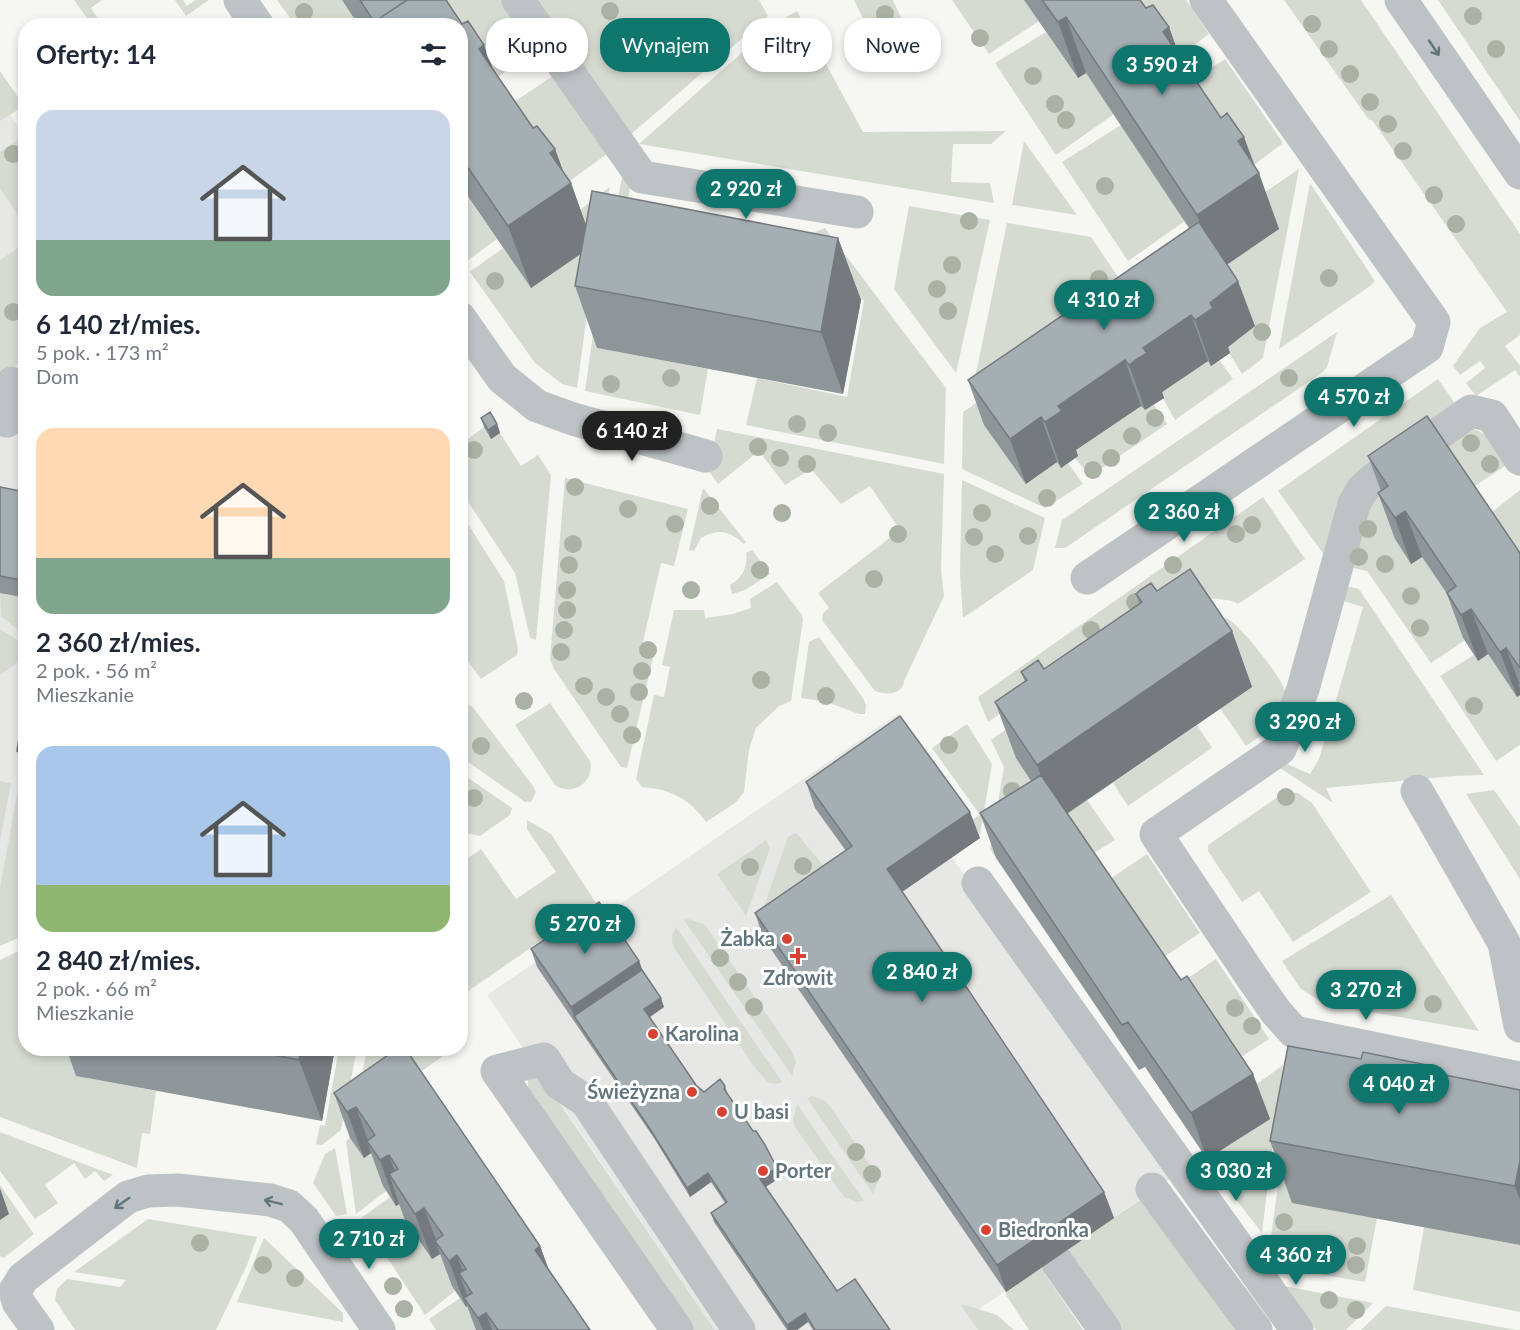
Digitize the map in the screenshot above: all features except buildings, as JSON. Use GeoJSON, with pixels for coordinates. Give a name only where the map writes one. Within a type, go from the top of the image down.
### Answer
{"type":"FeatureCollection","features":[{"type":"Feature","properties":{"kind":"street"},"geometry":{"type":"LineString","coordinates":[[240,0],[252,18]]}},
{"type":"Feature","properties":{"kind":"street"},"geometry":{"type":"LineString","coordinates":[[518,0],[642,177],[857,212]]}},
{"type":"Feature","properties":{"kind":"street"},"geometry":{"type":"LineString","coordinates":[[1087,578],[1427,347],[1434,322],[1206,0]]}},
{"type":"Feature","properties":{"kind":"street"},"geometry":{"type":"LineString","coordinates":[[1401,0],[1520,173]]}},
{"type":"Feature","properties":{"kind":"street"},"geometry":{"type":"LineString","coordinates":[[468,329],[502,378],[537,406],[573,419],[706,456]]}},
{"type":"Feature","properties":{"kind":"street"},"geometry":{"type":"LineString","coordinates":[[1520,459],[1492,416],[1471,411],[1374,479],[1362,490],[1354,504],[1303,689],[1280,749],[1156,834],[1251,976],[1293,1032],[1520,1078]]}},
{"type":"Feature","properties":{"kind":"street"},"geometry":{"type":"LineString","coordinates":[[1417,791],[1504,943],[1520,1026]]}},
{"type":"Feature","properties":{"kind":"street"},"geometry":{"type":"LineString","coordinates":[[978,883],[1297,1330]]}},
{"type":"Feature","properties":{"kind":"street"},"geometry":{"type":"LineString","coordinates":[[677,1330],[497,1071],[544,1059],[560,1084],[586,1101],[739,1330]]}},
{"type":"Feature","properties":{"kind":"street"},"geometry":{"type":"LineString","coordinates":[[1152,1189],[1256,1330]]}},
{"type":"Feature","properties":{"kind":"street"},"geometry":{"type":"LineString","coordinates":[[38,1330],[18,1302],[15,1290],[23,1278],[128,1197],[148,1191],[178,1190],[270,1200],[289,1206],[304,1220],[379,1330]]}},
{"type":"Feature","properties":{"kind":"street"},"geometry":{"type":"LineString","coordinates":[[1057,1262],[1104,1330]]}},
{"type":"Feature","properties":{"kind":"shaded area"},"geometry":{"type":"Polygon","coordinates":[[[74,0],[102,0],[91,8],[97,18],[87,18],[74,0]]]}},
{"type":"Feature","properties":{"kind":"shaded area"},"geometry":{"type":"Polygon","coordinates":[[[175,0],[183,0],[187,6],[195,0],[209,0],[186,16],[175,0]]]}},
{"type":"Feature","properties":{"kind":"shaded area"},"geometry":{"type":"Polygon","coordinates":[[[277,0],[342,0],[353,17],[352,18],[290,18],[277,0]]]}},
{"type":"Feature","properties":{"kind":"shaded area"},"geometry":{"type":"Polygon","coordinates":[[[434,0],[506,0],[518,18],[486,18],[486,72],[505,72],[485,86],[468,45],[468,18],[452,18],[434,0]]]}},
{"type":"Feature","properties":{"kind":"shaded area"},"geometry":{"type":"Polygon","coordinates":[[[534,0],[759,0],[768,16],[766,18],[742,18],[742,38],[730,49],[730,18],[600,18],[600,72],[703,72],[629,136],[584,72],[588,72],[588,18],[547,18],[534,0]]]}},
{"type":"Feature","properties":{"kind":"shaded area"},"geometry":{"type":"Polygon","coordinates":[[[854,0],[893,0],[901,18],[863,18],[854,0]]]}},
{"type":"Feature","properties":{"kind":"shaded area"},"geometry":{"type":"Polygon","coordinates":[[[952,0],[1025,0],[1039,21],[989,54],[952,0]]]}},
{"type":"Feature","properties":{"kind":"shaded area"},"geometry":{"type":"Polygon","coordinates":[[[1114,0],[1186,0],[1209,34],[1173,61],[1114,0]]]}},
{"type":"Feature","properties":{"kind":"shaded area"},"geometry":{"type":"Polygon","coordinates":[[[1284,0],[1361,0],[1520,234],[1520,335],[1505,346],[1520,366],[1520,377],[1515,370],[1476,396],[1466,383],[1485,368],[1480,361],[1460,375],[1453,366],[1480,328],[1507,312],[1372,120],[1369,120],[1284,0]]]}},
{"type":"Feature","properties":{"kind":"shaded area"},"geometry":{"type":"Polygon","coordinates":[[[1438,0],[1520,0],[1520,121],[1438,0]]]}},
{"type":"Feature","properties":{"kind":"shaded area"},"geometry":{"type":"Polygon","coordinates":[[[797,11],[801,18],[785,18],[797,11]]]}},
{"type":"Feature","properties":{"kind":"shaded area"},"geometry":{"type":"Polygon","coordinates":[[[1046,32],[1078,78],[1086,73],[1114,114],[1056,155],[995,63],[1046,32]]]}},
{"type":"Feature","properties":{"kind":"shaded area"},"geometry":{"type":"Polygon","coordinates":[[[742,53],[742,72],[830,72],[863,132],[1006,131],[991,144],[953,144],[951,182],[990,183],[994,203],[639,144],[720,72],[730,72],[730,63],[742,53]]]}},
{"type":"Feature","properties":{"kind":"shaded area"},"geometry":{"type":"Polygon","coordinates":[[[1225,59],[1283,143],[1242,174],[1189,83],[1225,59]]]}},
{"type":"Feature","properties":{"kind":"shaded area"},"geometry":{"type":"Polygon","coordinates":[[[0,71],[18,97],[18,110],[0,121],[0,71]]]}},
{"type":"Feature","properties":{"kind":"shaded area"},"geometry":{"type":"Polygon","coordinates":[[[557,73],[611,151],[560,188],[501,111],[557,73]]]}},
{"type":"Feature","properties":{"kind":"shaded area"},"geometry":{"type":"Polygon","coordinates":[[[0,101],[18,126],[18,329],[0,341],[0,101]]]}},
{"type":"Feature","properties":{"kind":"shaded area"},"geometry":{"type":"Polygon","coordinates":[[[1121,125],[1185,221],[1128,261],[1062,162],[1121,125]]]}},
{"type":"Feature","properties":{"kind":"shaded area"},"geometry":{"type":"Polygon","coordinates":[[[18,139],[18,216],[0,188],[0,152],[18,139]]]}},
{"type":"Feature","properties":{"kind":"shaded area"},"geometry":{"type":"Polygon","coordinates":[[[1024,141],[1077,215],[1012,205],[1024,141]]]}},
{"type":"Feature","properties":{"kind":"shaded area"},"geometry":{"type":"Polygon","coordinates":[[[1299,169],[1263,358],[1242,374],[1226,348],[1218,271],[1279,229],[1258,197],[1299,169]]]}},
{"type":"Feature","properties":{"kind":"shaded area"},"geometry":{"type":"Polygon","coordinates":[[[622,178],[632,179],[597,348],[708,369],[700,415],[585,391],[601,278],[622,178]]]}},
{"type":"Feature","properties":{"kind":"shaded area"},"geometry":{"type":"Polygon","coordinates":[[[1310,183],[1375,281],[1279,349],[1310,183]]]}},
{"type":"Feature","properties":{"kind":"shaded area"},"geometry":{"type":"Polygon","coordinates":[[[610,187],[596,247],[577,388],[562,384],[535,363],[470,272],[503,248],[531,288],[593,245],[573,215],[610,187]]]}},
{"type":"Feature","properties":{"kind":"shaded area"},"geometry":{"type":"Polygon","coordinates":[[[468,197],[497,239],[468,260],[468,197]]]}},
{"type":"Feature","properties":{"kind":"shaded area"},"geometry":{"type":"Polygon","coordinates":[[[909,206],[990,220],[956,373],[894,289],[909,206]]]}},
{"type":"Feature","properties":{"kind":"shaded area"},"geometry":{"type":"Polygon","coordinates":[[[1007,223],[1091,237],[1120,280],[974,383],[1007,223]]]}},
{"type":"Feature","properties":{"kind":"shaded area"},"geometry":{"type":"Polygon","coordinates":[[[825,228],[946,388],[944,464],[746,425],[757,378],[847,397],[864,300],[789,286],[794,240],[825,228]]]}},
{"type":"Feature","properties":{"kind":"shaded area"},"geometry":{"type":"Polygon","coordinates":[[[18,248],[18,365],[0,377],[0,260],[18,248]]]}},
{"type":"Feature","properties":{"kind":"shaded area"},"geometry":{"type":"Polygon","coordinates":[[[1337,332],[1327,367],[1323,372],[1065,548],[1055,548],[1062,520],[1337,332]]]}},
{"type":"Feature","properties":{"kind":"shaded area"},"geometry":{"type":"Polygon","coordinates":[[[1208,361],[1220,361],[1233,379],[1175,420],[1160,393],[1208,361]]]}},
{"type":"Feature","properties":{"kind":"shaded area"},"geometry":{"type":"Polygon","coordinates":[[[1438,379],[1458,408],[1350,483],[1327,559],[1278,491],[1438,379]]]}},
{"type":"Feature","properties":{"kind":"shaded area"},"geometry":{"type":"Polygon","coordinates":[[[1004,384],[1027,484],[1057,462],[1061,468],[1068,463],[1083,484],[1045,508],[962,469],[963,412],[1004,384]]]}},
{"type":"Feature","properties":{"kind":"shaded area"},"geometry":{"type":"Polygon","coordinates":[[[1154,405],[1167,424],[1090,476],[1075,458],[1075,451],[1141,406],[1145,410],[1154,405]]]}},
{"type":"Feature","properties":{"kind":"shaded area"},"geometry":{"type":"Polygon","coordinates":[[[0,420],[18,421],[18,901],[0,914],[0,420]]]}},
{"type":"Feature","properties":{"kind":"shaded area"},"geometry":{"type":"Polygon","coordinates":[[[484,427],[491,439],[500,433],[521,466],[538,455],[551,475],[536,640],[530,638],[515,573],[468,502],[468,439],[484,427]]]}},
{"type":"Feature","properties":{"kind":"shaded area"},"geometry":{"type":"Polygon","coordinates":[[[717,429],[944,474],[941,570],[944,596],[901,689],[893,693],[875,691],[822,620],[823,613],[829,608],[818,593],[900,530],[870,486],[841,504],[811,469],[785,485],[759,451],[718,484],[708,470],[717,429]]]}},
{"type":"Feature","properties":{"kind":"shaded area"},"geometry":{"type":"Polygon","coordinates":[[[1474,429],[1490,439],[1508,464],[1395,539],[1411,563],[1422,557],[1472,632],[1463,638],[1464,641],[1431,663],[1367,571],[1345,566],[1371,495],[1474,429]]]}},
{"type":"Feature","properties":{"kind":"shaded area"},"geometry":{"type":"Polygon","coordinates":[[[565,478],[688,509],[674,566],[661,563],[643,642],[656,645],[627,768],[621,767],[554,669],[550,659],[565,478]]]}},
{"type":"Feature","properties":{"kind":"shaded area"},"geometry":{"type":"Polygon","coordinates":[[[962,480],[1045,518],[1033,570],[963,618],[960,573],[962,480]]]}},
{"type":"Feature","properties":{"kind":"shaded area"},"geometry":{"type":"Polygon","coordinates":[[[703,488],[746,542],[744,544],[729,534],[719,532],[701,538],[694,551],[689,550],[703,488]]]}},
{"type":"Feature","properties":{"kind":"shaded area"},"geometry":{"type":"Polygon","coordinates":[[[1520,490],[1520,574],[1483,519],[1520,490]]]}},
{"type":"Feature","properties":{"kind":"shaded area"},"geometry":{"type":"Polygon","coordinates":[[[1263,497],[1305,559],[1238,604],[1222,599],[1211,599],[1156,605],[988,722],[978,697],[1263,497]]]}},
{"type":"Feature","properties":{"kind":"shaded area"},"geometry":{"type":"Polygon","coordinates":[[[468,524],[504,581],[518,649],[517,655],[481,679],[468,661],[468,524]]]}},
{"type":"Feature","properties":{"kind":"shaded area"},"geometry":{"type":"Polygon","coordinates":[[[752,550],[770,574],[745,590],[732,594],[730,585],[743,572],[746,553],[752,550]]]}},
{"type":"Feature","properties":{"kind":"shaded area"},"geometry":{"type":"Polygon","coordinates":[[[777,582],[802,615],[803,620],[791,701],[779,706],[756,728],[749,750],[744,792],[735,803],[706,822],[686,801],[662,790],[642,787],[636,779],[654,695],[664,697],[670,667],[662,665],[674,610],[704,610],[705,618],[733,614],[751,608],[750,599],[777,582]]]}},
{"type":"Feature","properties":{"kind":"shaded area"},"geometry":{"type":"Polygon","coordinates":[[[1339,584],[1359,589],[1484,775],[1326,788],[1333,803],[1280,768],[1282,762],[1310,774],[1319,759],[1363,607],[1336,599],[1339,584]]]}},
{"type":"Feature","properties":{"kind":"shaded area"},"geometry":{"type":"Polygon","coordinates":[[[0,593],[18,597],[18,630],[1,616],[0,593]]]}},
{"type":"Feature","properties":{"kind":"shaded area"},"geometry":{"type":"Polygon","coordinates":[[[1218,616],[1231,621],[1244,634],[1270,666],[1285,692],[1278,724],[1246,746],[1220,708],[1218,616]]]}},
{"type":"Feature","properties":{"kind":"shaded area"},"geometry":{"type":"Polygon","coordinates":[[[0,629],[18,640],[18,662],[0,675],[0,629]]]}},
{"type":"Feature","properties":{"kind":"shaded area"},"geometry":{"type":"Polygon","coordinates":[[[819,637],[863,698],[866,705],[865,714],[859,714],[827,702],[801,698],[809,642],[819,637]]]}},
{"type":"Feature","properties":{"kind":"shaded area"},"geometry":{"type":"Polygon","coordinates":[[[1488,654],[1517,697],[1520,695],[1520,745],[1496,761],[1440,676],[1474,655],[1478,661],[1488,654]]]}},
{"type":"Feature","properties":{"kind":"shaded area"},"geometry":{"type":"Polygon","coordinates":[[[550,703],[590,761],[591,769],[586,781],[575,788],[562,788],[555,785],[515,725],[550,703]]]}},
{"type":"Feature","properties":{"kind":"shaded area"},"geometry":{"type":"Polygon","coordinates":[[[468,705],[472,706],[533,786],[536,792],[531,802],[525,802],[468,762],[468,705]]]}},
{"type":"Feature","properties":{"kind":"shaded area"},"geometry":{"type":"Polygon","coordinates":[[[1039,706],[1058,820],[1087,800],[1115,840],[1084,859],[996,858],[990,849],[1004,767],[991,740],[1039,706]]]}},
{"type":"Feature","properties":{"kind":"shaded area"},"geometry":{"type":"Polygon","coordinates":[[[898,714],[980,835],[951,856],[1174,1176],[969,1316],[978,1330],[715,1330],[487,995],[898,714]]]}},
{"type":"Feature","properties":{"kind":"shaded area"},"geometry":{"type":"Polygon","coordinates":[[[967,724],[992,764],[980,835],[970,821],[980,815],[932,748],[967,724]]]}},
{"type":"Feature","properties":{"kind":"shaded area"},"geometry":{"type":"Polygon","coordinates":[[[1197,725],[1212,748],[1128,806],[1113,783],[1197,725]]]}},
{"type":"Feature","properties":{"kind":"shaded area"},"geometry":{"type":"Polygon","coordinates":[[[468,778],[512,808],[510,815],[480,836],[468,833],[468,778]]]}},
{"type":"Feature","properties":{"kind":"shaded area"},"geometry":{"type":"Polygon","coordinates":[[[0,781],[11,783],[0,841],[0,781]]]}},
{"type":"Feature","properties":{"kind":"shaded area"},"geometry":{"type":"Polygon","coordinates":[[[18,789],[18,938],[0,946],[0,888],[18,789]]]}},
{"type":"Feature","properties":{"kind":"shaded area"},"geometry":{"type":"Polygon","coordinates":[[[1494,790],[1520,827],[1520,879],[1466,794],[1494,790]]]}},
{"type":"Feature","properties":{"kind":"shaded area"},"geometry":{"type":"Polygon","coordinates":[[[1285,792],[1298,793],[1312,803],[1371,892],[1293,942],[1259,891],[1242,902],[1208,851],[1208,845],[1285,792]]]}},
{"type":"Feature","properties":{"kind":"shaded area"},"geometry":{"type":"Polygon","coordinates":[[[527,820],[551,834],[596,903],[468,991],[468,858],[481,849],[516,899],[556,872],[527,829],[527,820]]]}},
{"type":"Feature","properties":{"kind":"shaded area"},"geometry":{"type":"Polygon","coordinates":[[[795,833],[828,871],[764,939],[756,929],[788,837],[795,833]]]}},
{"type":"Feature","properties":{"kind":"shaded area"},"geometry":{"type":"Polygon","coordinates":[[[766,840],[770,848],[746,916],[717,874],[766,840]]]}},
{"type":"Feature","properties":{"kind":"shaded area"},"geometry":{"type":"Polygon","coordinates":[[[1147,854],[1200,933],[1155,963],[1101,885],[1147,854]]]}},
{"type":"Feature","properties":{"kind":"shaded area"},"geometry":{"type":"Polygon","coordinates":[[[1391,895],[1479,1031],[1325,1004],[1301,989],[1282,961],[1391,895]]]}},
{"type":"Feature","properties":{"kind":"shaded area"},"geometry":{"type":"Polygon","coordinates":[[[684,920],[704,924],[708,929],[791,1050],[796,1062],[792,1076],[684,920]]]}},
{"type":"Feature","properties":{"kind":"shaded area"},"geometry":{"type":"Polygon","coordinates":[[[676,927],[782,1082],[768,1083],[753,1065],[674,948],[672,938],[676,927]]]}},
{"type":"Feature","properties":{"kind":"shaded area"},"geometry":{"type":"Polygon","coordinates":[[[18,951],[18,1056],[80,1056],[76,1076],[156,1091],[150,1134],[142,1133],[137,1168],[0,1117],[0,960],[18,951]]]}},
{"type":"Feature","properties":{"kind":"shaded area"},"geometry":{"type":"Polygon","coordinates":[[[1216,959],[1269,1039],[1232,1063],[1172,989],[1216,959]]]}},
{"type":"Feature","properties":{"kind":"shaded area"},"geometry":{"type":"Polygon","coordinates":[[[338,1056],[356,1056],[341,1130],[322,1145],[316,1144],[320,1125],[325,1126],[338,1056]]]}},
{"type":"Feature","properties":{"kind":"shaded area"},"geometry":{"type":"Polygon","coordinates":[[[366,1056],[443,1056],[362,1113],[355,1109],[366,1056]]]}},
{"type":"Feature","properties":{"kind":"shaded area"},"geometry":{"type":"Polygon","coordinates":[[[1295,1060],[1377,1218],[1365,1282],[1290,1269],[1270,1244],[1295,1060]]]}},
{"type":"Feature","properties":{"kind":"shaded area"},"geometry":{"type":"Polygon","coordinates":[[[1283,1065],[1270,1166],[1230,1192],[1207,1159],[1269,1119],[1250,1089],[1283,1065]]]}},
{"type":"Feature","properties":{"kind":"shaded area"},"geometry":{"type":"Polygon","coordinates":[[[541,1076],[715,1330],[693,1330],[528,1089],[528,1080],[541,1076]]]}},
{"type":"Feature","properties":{"kind":"shaded area"},"geometry":{"type":"Polygon","coordinates":[[[812,1096],[824,1100],[829,1105],[873,1169],[878,1182],[873,1194],[807,1098],[812,1096]]]}},
{"type":"Feature","properties":{"kind":"shaded area"},"geometry":{"type":"Polygon","coordinates":[[[797,1104],[864,1201],[856,1202],[844,1197],[795,1127],[793,1119],[797,1104]]]}},
{"type":"Feature","properties":{"kind":"shaded area"},"geometry":{"type":"Polygon","coordinates":[[[0,1132],[113,1175],[104,1181],[95,1171],[85,1179],[74,1163],[45,1185],[58,1203],[35,1219],[0,1171],[0,1132]]]}},
{"type":"Feature","properties":{"kind":"shaded area"},"geometry":{"type":"Polygon","coordinates":[[[350,1138],[364,1157],[372,1152],[386,1191],[356,1214],[346,1141],[350,1138]]]}},
{"type":"Feature","properties":{"kind":"shaded area"},"geometry":{"type":"Polygon","coordinates":[[[335,1148],[347,1214],[336,1216],[313,1183],[325,1154],[335,1148]]]}},
{"type":"Feature","properties":{"kind":"shaded area"},"geometry":{"type":"Polygon","coordinates":[[[1269,1175],[1262,1233],[1234,1197],[1269,1175]]]}},
{"type":"Feature","properties":{"kind":"shaded area"},"geometry":{"type":"Polygon","coordinates":[[[0,1185],[34,1234],[4,1258],[0,1256],[0,1185]]]}},
{"type":"Feature","properties":{"kind":"shaded area"},"geometry":{"type":"Polygon","coordinates":[[[390,1197],[405,1200],[432,1259],[441,1253],[455,1291],[425,1315],[361,1218],[390,1197]]]}},
{"type":"Feature","properties":{"kind":"shaded area"},"geometry":{"type":"Polygon","coordinates":[[[1140,1200],[1237,1330],[1116,1330],[1061,1253],[1140,1200]]]}},
{"type":"Feature","properties":{"kind":"shaded area"},"geometry":{"type":"Polygon","coordinates":[[[148,1219],[257,1237],[247,1265],[216,1330],[75,1330],[55,1300],[57,1289],[67,1279],[120,1287],[126,1280],[74,1272],[148,1219]]]}},
{"type":"Feature","properties":{"kind":"shaded area"},"geometry":{"type":"Polygon","coordinates":[[[1424,1227],[1520,1245],[1520,1312],[1413,1290],[1424,1227]]]}},
{"type":"Feature","properties":{"kind":"shaded area"},"geometry":{"type":"Polygon","coordinates":[[[264,1238],[343,1313],[343,1322],[237,1302],[264,1238]]]}},
{"type":"Feature","properties":{"kind":"shaded area"},"geometry":{"type":"Polygon","coordinates":[[[1041,1268],[1083,1330],[1029,1330],[1006,1292],[1041,1268]]]}},
{"type":"Feature","properties":{"kind":"shaded area"},"geometry":{"type":"Polygon","coordinates":[[[1284,1286],[1373,1303],[1346,1330],[1316,1330],[1284,1286]]]}},
{"type":"Feature","properties":{"kind":"shaded area"},"geometry":{"type":"Polygon","coordinates":[[[460,1298],[474,1301],[483,1330],[436,1330],[429,1319],[460,1298]]]}},
{"type":"Feature","properties":{"kind":"shaded area"},"geometry":{"type":"Polygon","coordinates":[[[962,1304],[997,1315],[1014,1330],[978,1330],[962,1304]]]}},
{"type":"Feature","properties":{"kind":"shaded area"},"geometry":{"type":"Polygon","coordinates":[[[1386,1306],[1517,1330],[1361,1330],[1386,1306]]]}},
{"type":"Feature","properties":{"kind":"place","name":"Żabka"},"geometry":{"type":"Point","coordinates":[787,939]}},
{"type":"Feature","properties":{"kind":"place","name":"Zdrowit"},"geometry":{"type":"Point","coordinates":[798,956]}},
{"type":"Feature","properties":{"kind":"place","name":"Karolina"},"geometry":{"type":"Point","coordinates":[653,1034]}},
{"type":"Feature","properties":{"kind":"place","name":"Świeżyzna"},"geometry":{"type":"Point","coordinates":[692,1092]}},
{"type":"Feature","properties":{"kind":"place","name":"U basi"},"geometry":{"type":"Point","coordinates":[722,1112]}},
{"type":"Feature","properties":{"kind":"place","name":"Porter"},"geometry":{"type":"Point","coordinates":[763,1171]}},
{"type":"Feature","properties":{"kind":"place","name":"Biedronka"},"geometry":{"type":"Point","coordinates":[986,1230]}}]}
